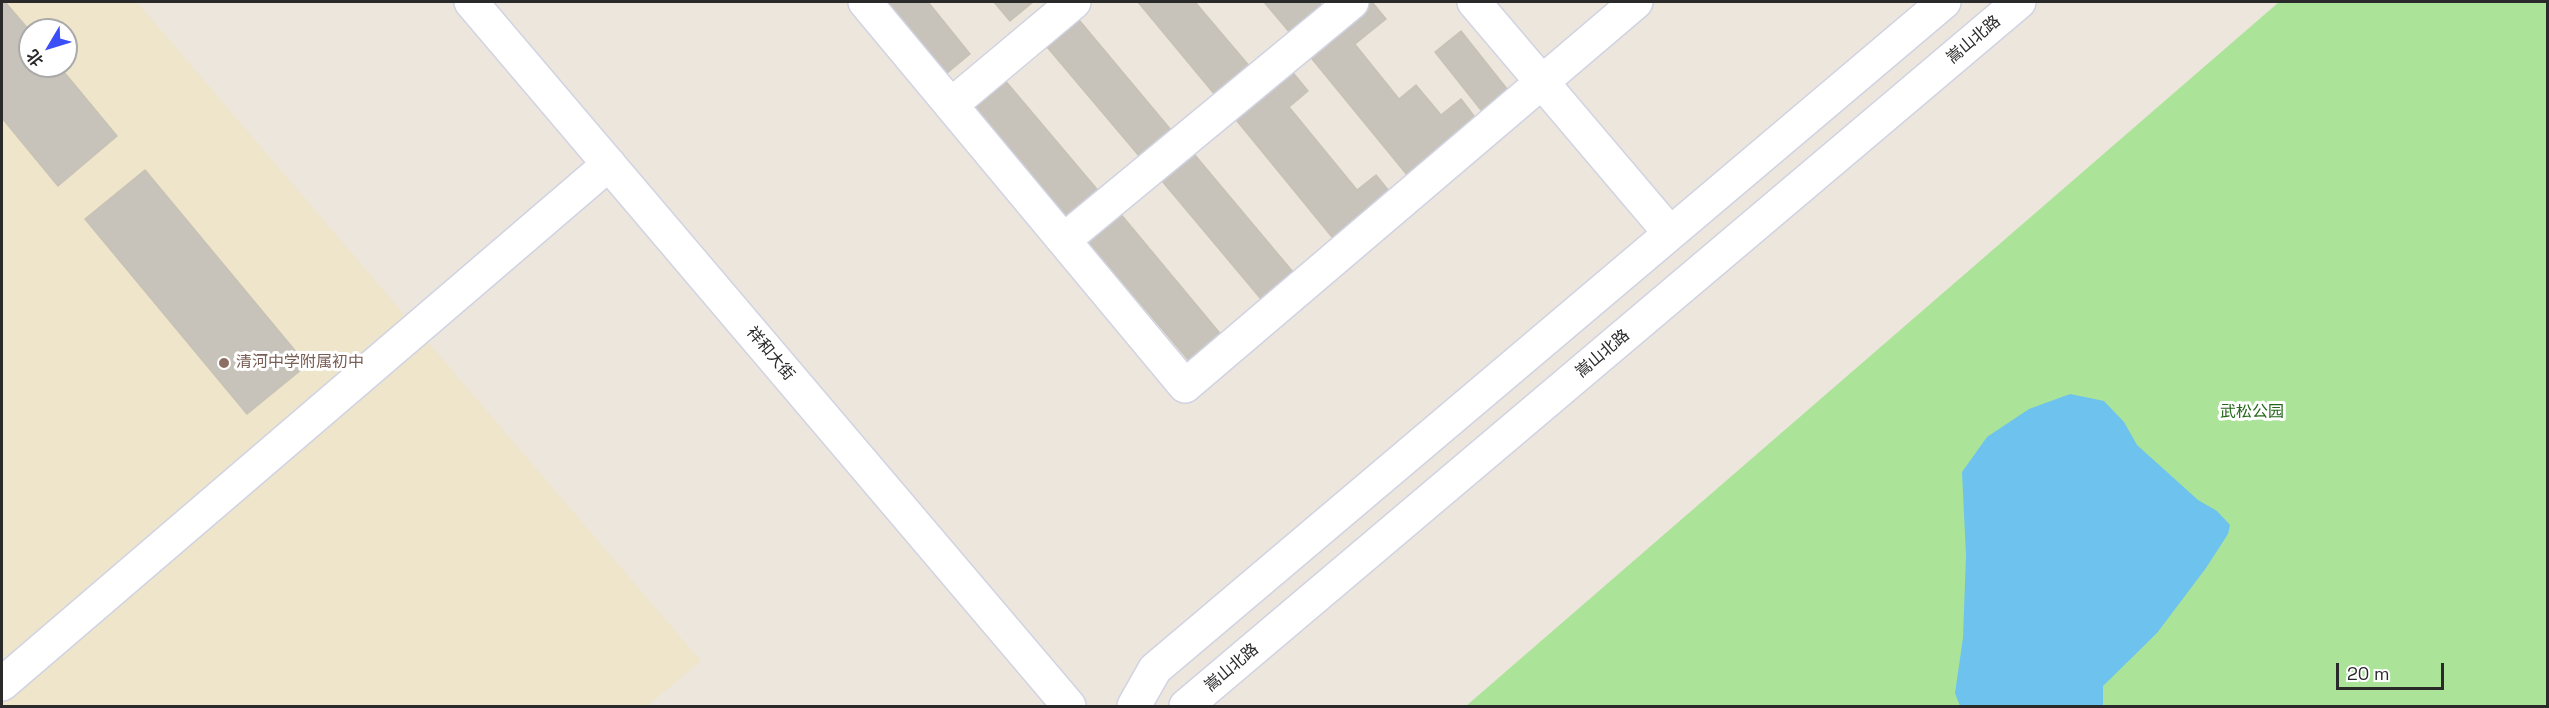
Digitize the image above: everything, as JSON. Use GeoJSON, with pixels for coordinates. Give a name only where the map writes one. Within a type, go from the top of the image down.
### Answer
{"type":"FeatureCollection","features":[{"type":"Feature","properties":{"kind":"street","name":"祥和大街"},"geometry":{"type":"LineString","coordinates":[[471,2],[1068,706]]}},
{"type":"Feature","properties":{"kind":"street"},"geometry":{"type":"LineString","coordinates":[[865,2],[1185,386],[1636,2]]}},
{"type":"Feature","properties":{"kind":"street"},"geometry":{"type":"LineString","coordinates":[[951,105],[1074,2]]}},
{"type":"Feature","properties":{"kind":"street"},"geometry":{"type":"LineString","coordinates":[[1064,240],[1352,2]]}},
{"type":"Feature","properties":{"kind":"street"},"geometry":{"type":"LineString","coordinates":[[1474,2],[1670,233]]}},
{"type":"Feature","properties":{"kind":"street"},"geometry":{"type":"LineString","coordinates":[[1134,706],[1155,669],[1944,2]]}},
{"type":"Feature","properties":{"kind":"street","name":"嵩山北路"},"geometry":{"type":"LineString","coordinates":[[1186,706],[2019,2]]}},
{"type":"Feature","properties":{"kind":"street"},"geometry":{"type":"LineString","coordinates":[[2,684],[609,164]]}},
{"type":"Feature","properties":{"kind":"shaded area","name":"清河中学附属初中"},"geometry":{"type":"Polygon","coordinates":[[[2,2],[137,2],[701,661],[647,706],[2,706],[2,2]]]}},
{"type":"Feature","properties":{"kind":"green space","name":"武松公园"},"geometry":{"type":"Polygon","coordinates":[[[2279,2],[2547,2],[2547,706],[1466,706],[2279,2]]]}},
{"type":"Feature","properties":{"kind":"water"},"geometry":{"type":"Polygon","coordinates":[[[2070,394],[2104,401],[2124,422],[2137,445],[2198,500],[2217,511],[2230,525],[2228,534],[2206,568],[2157,633],[2103,686],[2103,706],[1960,706],[1955,693],[1963,638],[1966,555],[1962,472],[1987,437],[2029,409],[2070,394]]]}},
{"type":"Feature","properties":{"kind":"building"},"geometry":{"type":"Polygon","coordinates":[[[2,2],[5,2],[19,18],[18,78],[69,78],[117,136],[58,186],[2,118],[2,2]]]}},
{"type":"Feature","properties":{"kind":"building"},"geometry":{"type":"Polygon","coordinates":[[[878,2],[928,2],[970,54],[941,78],[878,2]]]}},
{"type":"Feature","properties":{"kind":"building"},"geometry":{"type":"Polygon","coordinates":[[[994,2],[1033,2],[1010,21],[994,2]]]}},
{"type":"Feature","properties":{"kind":"building"},"geometry":{"type":"Polygon","coordinates":[[[1138,2],[1195,2],[1251,68],[1216,96],[1138,2]]]}},
{"type":"Feature","properties":{"kind":"building"},"geometry":{"type":"Polygon","coordinates":[[[1264,2],[1319,2],[1323,7],[1291,34],[1264,2]]]}},
{"type":"Feature","properties":{"kind":"building"},"geometry":{"type":"Polygon","coordinates":[[[1372,2],[1386,19],[1355,44],[1341,27],[1372,2]]]}},
{"type":"Feature","properties":{"kind":"building"},"geometry":{"type":"Polygon","coordinates":[[[1074,14],[1171,130],[1140,157],[1042,41],[1074,14]]]}},
{"type":"Feature","properties":{"kind":"building"},"geometry":{"type":"Polygon","coordinates":[[[1341,27],[1399,99],[1416,85],[1441,115],[1461,99],[1477,120],[1408,176],[1308,54],[1341,27]]]}},
{"type":"Feature","properties":{"kind":"building"},"geometry":{"type":"Polygon","coordinates":[[[1461,31],[1507,89],[1481,110],[1435,52],[1461,31]]]}},
{"type":"Feature","properties":{"kind":"building"},"geometry":{"type":"Polygon","coordinates":[[[1290,69],[1308,91],[1289,107],[1357,190],[1376,175],[1389,191],[1332,237],[1233,116],[1290,69]]]}},
{"type":"Feature","properties":{"kind":"building"},"geometry":{"type":"Polygon","coordinates":[[[1003,78],[1101,194],[1070,221],[972,105],[1003,78]]]}},
{"type":"Feature","properties":{"kind":"building"},"geometry":{"type":"Polygon","coordinates":[[[1189,148],[1293,272],[1261,299],[1157,175],[1189,148]]]}},
{"type":"Feature","properties":{"kind":"building"},"geometry":{"type":"Polygon","coordinates":[[[145,170],[307,365],[247,414],[85,219],[145,170]]]}},
{"type":"Feature","properties":{"kind":"building"},"geometry":{"type":"Polygon","coordinates":[[[1119,212],[1223,337],[1191,363],[1086,239],[1119,212]]]}},
{"type":"Feature","properties":{"kind":"place","name":"清河中学附属初中"},"geometry":{"type":"Point","coordinates":[224,363]}}]}
